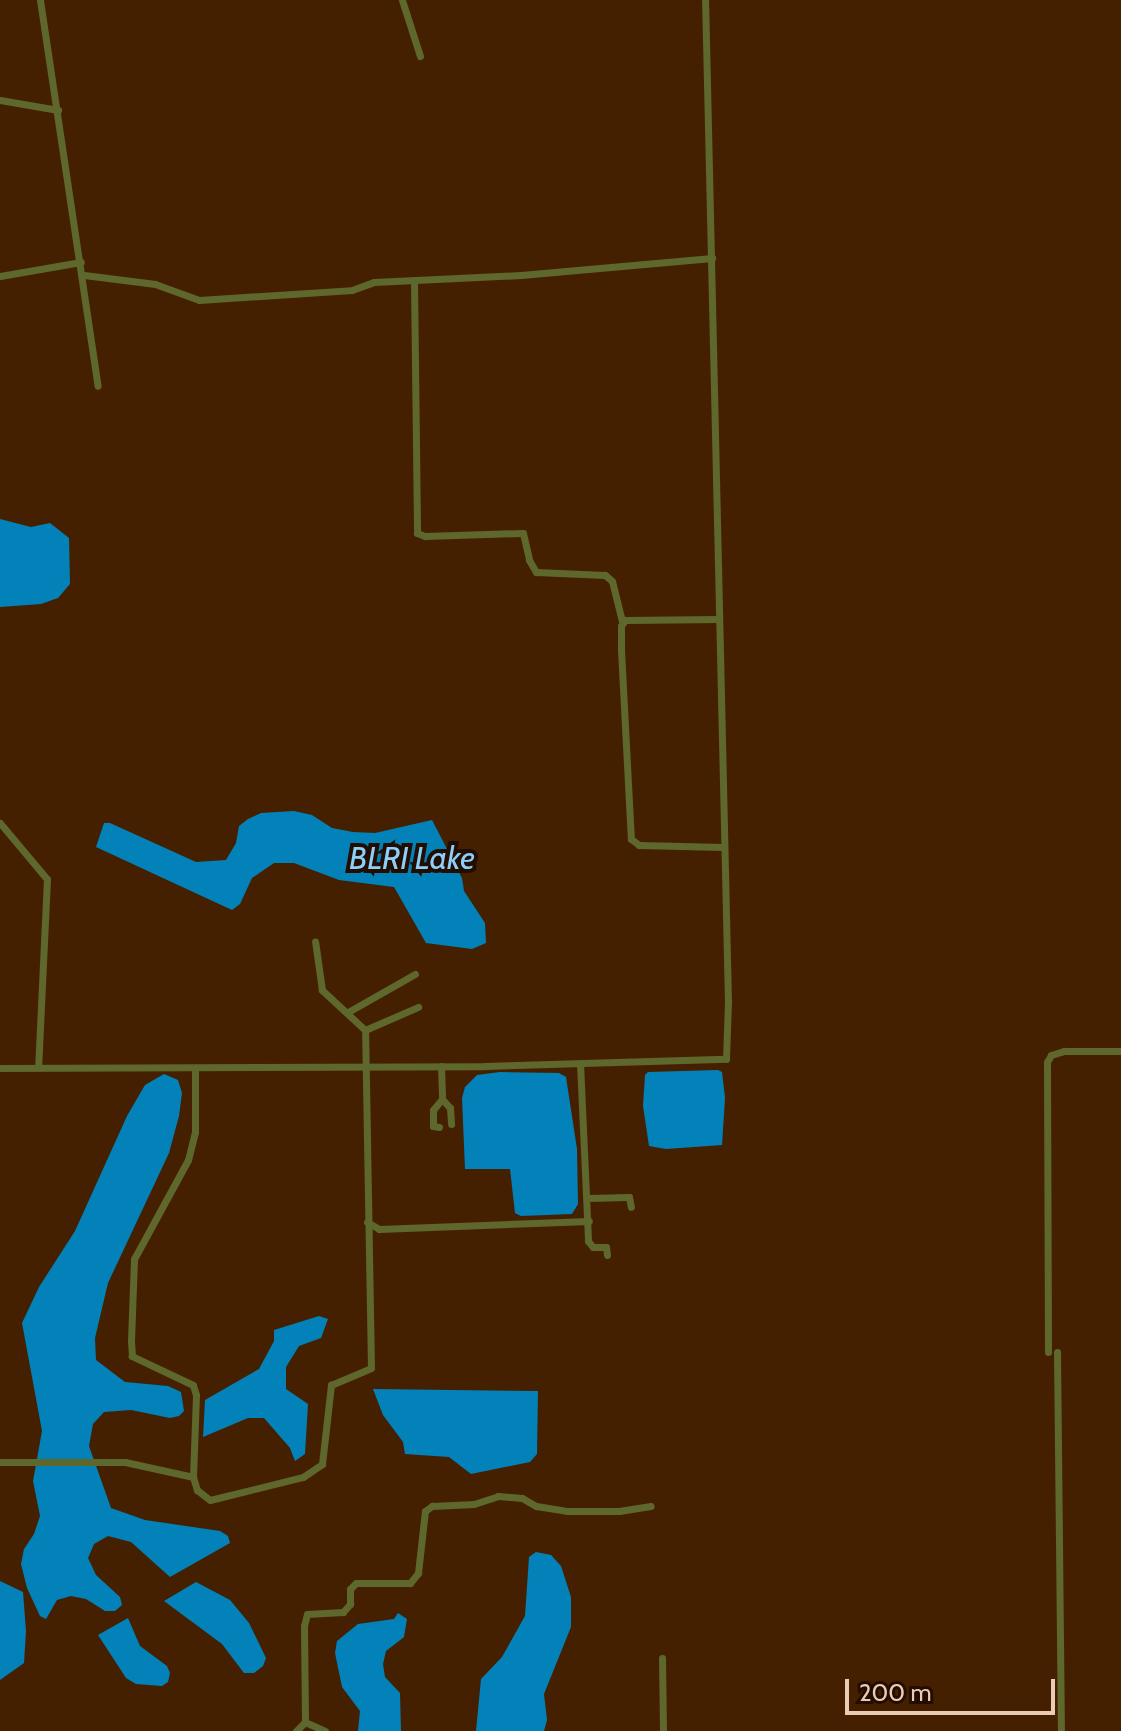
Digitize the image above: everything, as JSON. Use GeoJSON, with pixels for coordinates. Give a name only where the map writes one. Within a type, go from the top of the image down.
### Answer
{"type":"FeatureCollection","features":[{"type":"Feature","properties":{"kind":"street"},"geometry":{"type":"LineString","coordinates":[[40,0],[84,275],[98,386]]}},
{"type":"Feature","properties":{"kind":"street"},"geometry":{"type":"LineString","coordinates":[[402,0],[420,56]]}},
{"type":"Feature","properties":{"kind":"street"},"geometry":{"type":"LineString","coordinates":[[0,1068],[441,1066],[726,1059],[728,1015],[705,0]]}},
{"type":"Feature","properties":{"kind":"street"},"geometry":{"type":"LineString","coordinates":[[0,100],[58,110]]}},
{"type":"Feature","properties":{"kind":"street"},"geometry":{"type":"LineString","coordinates":[[84,275],[155,284],[199,300],[339,292],[374,282],[712,258]]}},
{"type":"Feature","properties":{"kind":"street"},"geometry":{"type":"LineString","coordinates":[[0,276],[81,262]]}},
{"type":"Feature","properties":{"kind":"street"},"geometry":{"type":"LineString","coordinates":[[414,281],[417,533],[425,536],[523,533],[529,560],[536,572],[595,573],[612,581],[622,621],[622,695],[631,839],[639,845],[723,847]]}},
{"type":"Feature","properties":{"kind":"street"},"geometry":{"type":"LineString","coordinates":[[622,621],[719,619]]}},
{"type":"Feature","properties":{"kind":"street"},"geometry":{"type":"LineString","coordinates":[[0,823],[47,879],[38,1067]]}},
{"type":"Feature","properties":{"kind":"street"},"geometry":{"type":"LineString","coordinates":[[195,1068],[195,1132],[188,1160],[134,1259],[131,1341],[132,1356],[193,1385],[196,1395],[193,1477],[197,1490],[210,1500],[303,1477],[322,1464],[331,1385],[371,1368],[365,1030],[322,990],[315,941]]}},
{"type":"Feature","properties":{"kind":"street"},"geometry":{"type":"LineString","coordinates":[[348,1012],[415,974]]}},
{"type":"Feature","properties":{"kind":"street"},"geometry":{"type":"LineString","coordinates":[[365,1030],[418,1007]]}},
{"type":"Feature","properties":{"kind":"street"},"geometry":{"type":"LineString","coordinates":[[1061,1731],[1047,1062],[1051,1055],[1064,1051],[1121,1051]]}},
{"type":"Feature","properties":{"kind":"street"},"geometry":{"type":"LineString","coordinates":[[580,1063],[588,1241],[593,1247],[606,1247],[607,1255]]}},
{"type":"Feature","properties":{"kind":"street"},"geometry":{"type":"LineString","coordinates":[[441,1066],[442,1099],[450,1108],[451,1124]]}},
{"type":"Feature","properties":{"kind":"street"},"geometry":{"type":"LineString","coordinates":[[439,1127],[433,1126],[433,1110],[442,1099]]}},
{"type":"Feature","properties":{"kind":"street"},"geometry":{"type":"LineString","coordinates":[[587,1198],[629,1197],[631,1207]]}},
{"type":"Feature","properties":{"kind":"street"},"geometry":{"type":"LineString","coordinates":[[367,1222],[379,1229],[589,1221]]}},
{"type":"Feature","properties":{"kind":"street"},"geometry":{"type":"LineString","coordinates":[[0,1462],[125,1462],[193,1477]]}},
{"type":"Feature","properties":{"kind":"street"},"geometry":{"type":"LineString","coordinates":[[296,1731],[305,1722],[304,1626],[307,1614],[343,1612],[350,1604],[350,1589],[356,1583],[410,1583],[418,1573],[423,1513],[432,1506],[474,1504],[498,1496],[522,1498],[536,1506],[567,1511],[619,1511],[651,1506]]}},
{"type":"Feature","properties":{"kind":"street"},"geometry":{"type":"LineString","coordinates":[[662,1658],[663,1731]]}},
{"type":"Feature","properties":{"kind":"street"},"geometry":{"type":"LineString","coordinates":[[305,1722],[325,1731]]}},
{"type":"Feature","properties":{"kind":"water"},"geometry":{"type":"Polygon","coordinates":[[[0,519],[31,527],[50,523],[69,538],[70,584],[58,598],[41,604],[0,607],[0,519]]]}},
{"type":"Feature","properties":{"kind":"water","name":"BLRI Lake"},"geometry":{"type":"Polygon","coordinates":[[[294,811],[312,815],[332,828],[353,832],[375,833],[432,820],[462,878],[464,891],[485,923],[486,943],[472,949],[426,943],[394,887],[339,880],[294,863],[274,863],[252,878],[240,904],[232,910],[96,847],[104,823],[110,823],[196,862],[226,860],[236,843],[239,826],[248,819],[261,813],[294,811]]]}},
{"type":"Feature","properties":{"kind":"water"},"geometry":{"type":"Polygon","coordinates":[[[500,1072],[559,1073],[566,1077],[577,1149],[578,1204],[572,1214],[521,1216],[515,1213],[510,1169],[465,1169],[462,1098],[465,1087],[477,1075],[500,1072]]]}},
{"type":"Feature","properties":{"kind":"water"},"geometry":{"type":"Polygon","coordinates":[[[648,1072],[722,1072],[725,1098],[722,1145],[666,1149],[649,1146],[643,1106],[645,1075],[648,1072]]]}},
{"type":"Feature","properties":{"kind":"water"},"geometry":{"type":"Polygon","coordinates":[[[164,1074],[178,1080],[182,1093],[179,1116],[169,1153],[108,1283],[95,1338],[96,1360],[125,1382],[168,1386],[181,1392],[184,1411],[170,1418],[131,1410],[104,1412],[93,1424],[89,1446],[111,1508],[145,1520],[220,1531],[228,1536],[230,1543],[170,1577],[131,1542],[108,1536],[94,1544],[88,1558],[96,1575],[120,1597],[122,1605],[115,1611],[105,1611],[86,1599],[71,1596],[57,1600],[46,1619],[40,1616],[27,1588],[21,1564],[24,1549],[34,1534],[40,1516],[33,1481],[42,1431],[22,1323],[39,1287],[75,1231],[127,1116],[145,1085],[164,1074]]]}},
{"type":"Feature","properties":{"kind":"water"},"geometry":{"type":"Polygon","coordinates":[[[319,1316],[328,1319],[321,1338],[299,1346],[286,1367],[286,1389],[308,1404],[305,1454],[295,1461],[290,1448],[264,1418],[248,1418],[203,1437],[205,1400],[259,1369],[274,1341],[274,1330],[319,1316]]]}},
{"type":"Feature","properties":{"kind":"water"},"geometry":{"type":"Polygon","coordinates":[[[373,1389],[538,1391],[537,1454],[530,1462],[471,1474],[449,1457],[405,1454],[403,1442],[383,1415],[373,1389]]]}},
{"type":"Feature","properties":{"kind":"water"},"geometry":{"type":"Polygon","coordinates":[[[536,1552],[551,1555],[561,1566],[571,1597],[571,1627],[544,1694],[547,1720],[544,1731],[476,1731],[481,1679],[502,1657],[525,1616],[529,1557],[536,1552]]]}},
{"type":"Feature","properties":{"kind":"water"},"geometry":{"type":"Polygon","coordinates":[[[0,1581],[23,1592],[26,1631],[24,1663],[0,1680],[0,1581]]]}},
{"type":"Feature","properties":{"kind":"water"},"geometry":{"type":"Polygon","coordinates":[[[196,1582],[230,1600],[249,1623],[266,1658],[263,1666],[254,1673],[244,1673],[222,1644],[164,1601],[196,1582]]]}},
{"type":"Feature","properties":{"kind":"water"},"geometry":{"type":"Polygon","coordinates":[[[398,1613],[407,1619],[404,1637],[386,1651],[383,1664],[385,1677],[400,1693],[401,1731],[358,1731],[360,1711],[342,1687],[335,1653],[337,1641],[358,1624],[394,1619],[398,1613]]]}},
{"type":"Feature","properties":{"kind":"water"},"geometry":{"type":"Polygon","coordinates":[[[128,1618],[140,1646],[167,1666],[170,1673],[168,1682],[162,1686],[136,1684],[126,1678],[98,1635],[128,1618]]]}}]}
